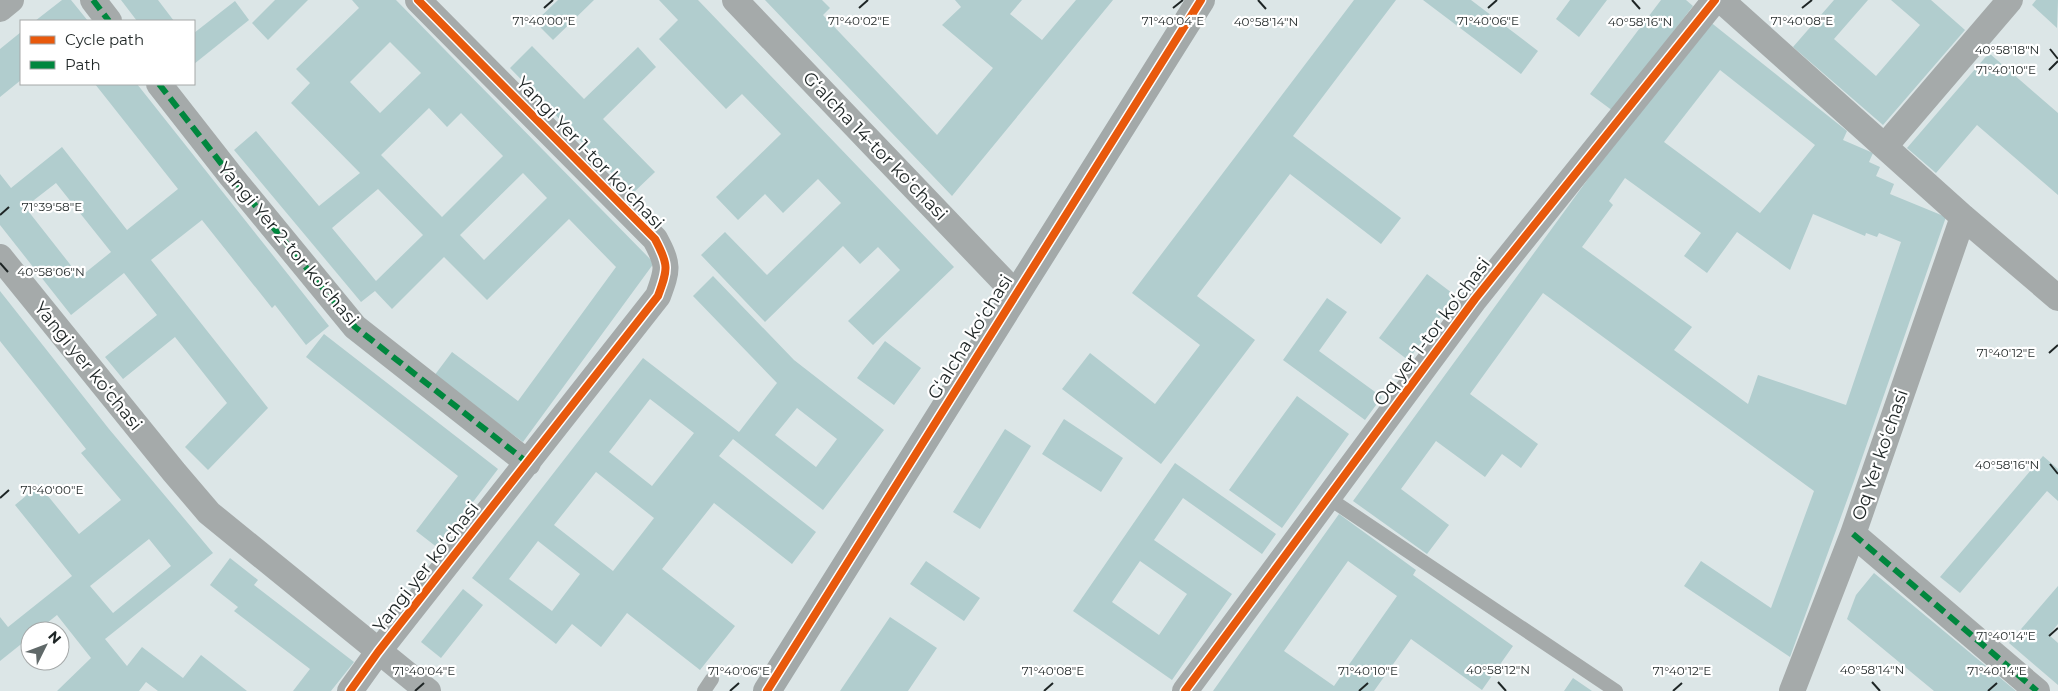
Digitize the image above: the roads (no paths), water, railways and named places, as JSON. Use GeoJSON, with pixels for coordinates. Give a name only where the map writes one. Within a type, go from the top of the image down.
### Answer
{"type":"FeatureCollection","features":[{"type":"Feature","properties":{"kind":"street"},"geometry":{"type":"LineString","coordinates":[[0,9],[11,0]]}},
{"type":"Feature","properties":{"kind":"street"},"geometry":{"type":"LineString","coordinates":[[93,0],[109,20]]}},
{"type":"Feature","properties":{"kind":"street","name":"Yangi Yer 1-tor koʻchasi"},"geometry":{"type":"LineString","coordinates":[[418,0],[655,239],[665,257],[665,275],[658,296],[528,462]]}},
{"type":"Feature","properties":{"kind":"street","name":"Gʻalcha 14-tor koʻchasi"},"geometry":{"type":"LineString","coordinates":[[735,0],[1015,293]]}},
{"type":"Feature","properties":{"kind":"street","name":"Gʻalcha koʻchasi"},"geometry":{"type":"LineString","coordinates":[[767,691],[1200,0]]}},
{"type":"Feature","properties":{"kind":"street","name":"Oq yer 1-tor koʻchasi"},"geometry":{"type":"LineString","coordinates":[[1185,691],[1475,299],[1715,0]]}},
{"type":"Feature","properties":{"kind":"street"},"geometry":{"type":"LineString","coordinates":[[1721,0],[1963,217],[2058,298]]}},
{"type":"Feature","properties":{"kind":"street"},"geometry":{"type":"LineString","coordinates":[[1885,146],[2010,0]]}},
{"type":"Feature","properties":{"kind":"street","name":"Yangi Yer 2-tor koʻchasi"},"geometry":{"type":"LineString","coordinates":[[160,85],[354,327],[528,462]]}},
{"type":"Feature","properties":{"kind":"street","name":"Oq Yer koʻchasi"},"geometry":{"type":"LineString","coordinates":[[1792,691],[1853,534],[1963,217]]}},
{"type":"Feature","properties":{"kind":"street","name":"Yangi yer koʻchasi"},"geometry":{"type":"LineString","coordinates":[[0,257],[210,513],[428,691]]}},
{"type":"Feature","properties":{"kind":"street","name":"Yangi yer koʻchasi"},"geometry":{"type":"LineString","coordinates":[[350,691],[378,652],[528,462]]}},
{"type":"Feature","properties":{"kind":"street"},"geometry":{"type":"LineString","coordinates":[[1853,534],[2037,691]]}},
{"type":"Feature","properties":{"kind":"lane"},"geometry":{"type":"LineString","coordinates":[[1327,497],[1616,691]]}},
{"type":"Feature","properties":{"kind":"lane"},"geometry":{"type":"LineString","coordinates":[[704,691],[712,679]]}}]}
